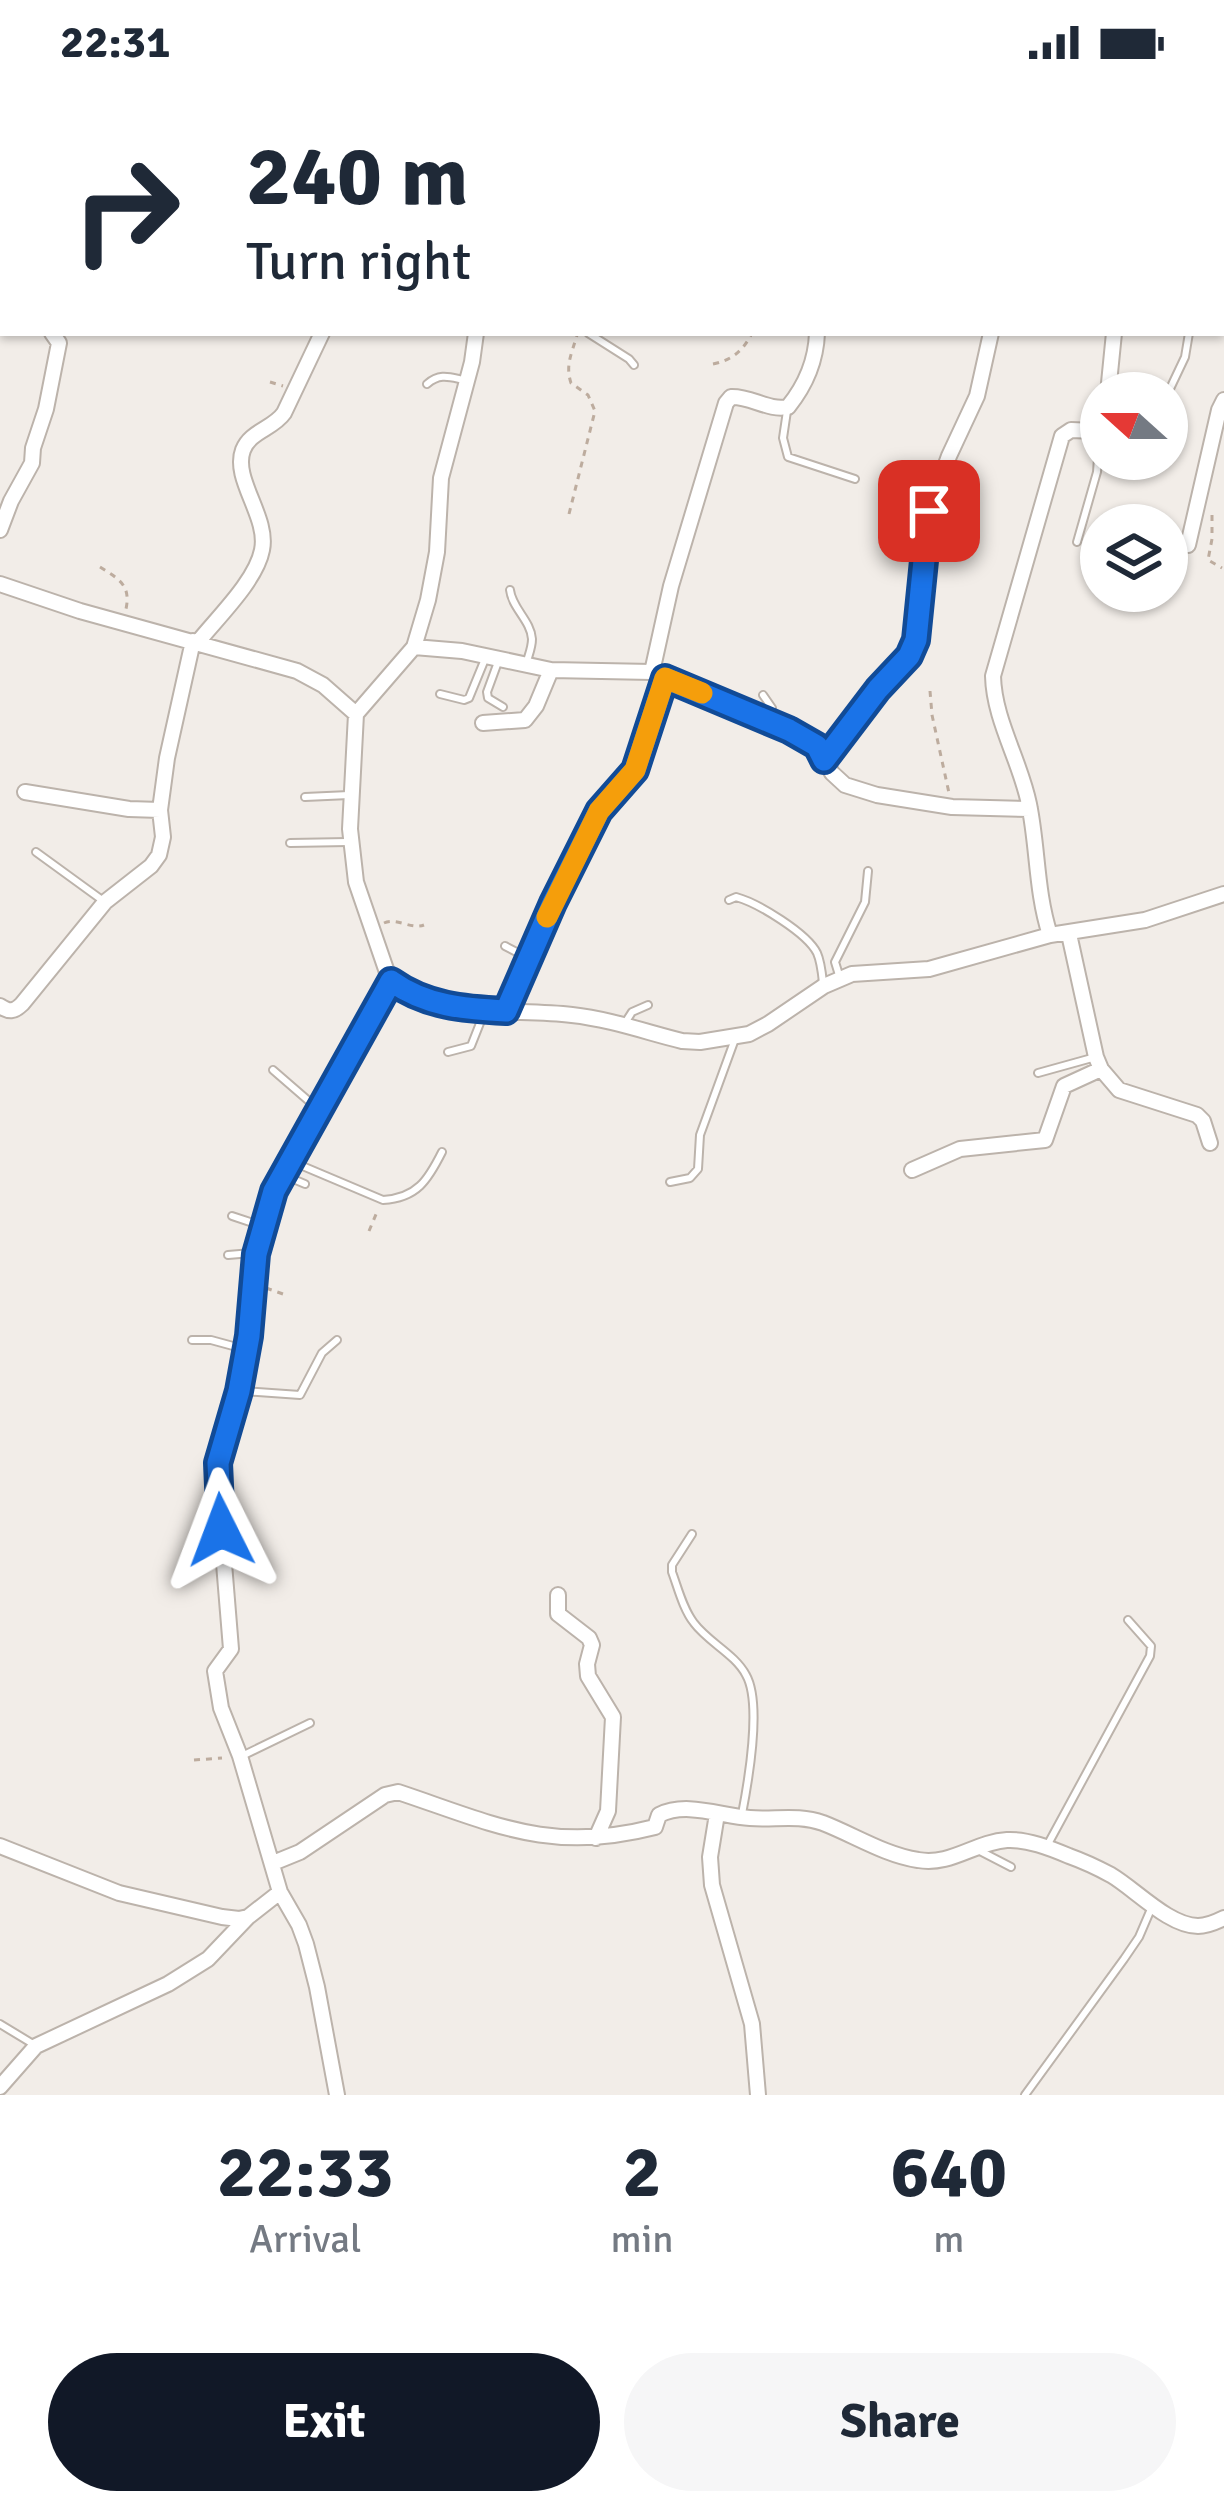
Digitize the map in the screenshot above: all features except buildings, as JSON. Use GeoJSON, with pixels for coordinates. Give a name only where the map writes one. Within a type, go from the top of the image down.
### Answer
{"type":"FeatureCollection","features":[{"type":"Feature","properties":{"kind":"street"},"geometry":{"type":"LineString","coordinates":[[0,530],[32,463],[58,354],[54,336]]}},
{"type":"Feature","properties":{"kind":"street"},"geometry":{"type":"LineString","coordinates":[[0,1006],[15,1011],[105,902],[159,855],[167,758],[195,642],[253,573],[262,549],[263,532],[241,465],[244,446],[251,436],[278,423],[321,336]]}},
{"type":"Feature","properties":{"kind":"street"},"geometry":{"type":"LineString","coordinates":[[476,336],[441,478],[437,552],[414,646],[356,714],[352,795],[356,882],[391,981],[404,991],[452,1008],[576,1015],[700,1042],[748,1034],[852,974],[929,970],[1049,935],[1145,920],[1224,894]]}},
{"type":"Feature","properties":{"kind":"street"},"geometry":{"type":"LineString","coordinates":[[506,1011],[599,811],[635,770],[659,675],[671,586],[726,403],[739,396],[776,409],[788,407],[812,367],[817,336]]}},
{"type":"Feature","properties":{"kind":"street"},"geometry":{"type":"LineString","coordinates":[[824,760],[909,656],[916,640],[929,511],[976,396],[991,336]]}},
{"type":"Feature","properties":{"kind":"street"},"geometry":{"type":"LineString","coordinates":[[1110,372],[1114,336]]}},
{"type":"Feature","properties":{"kind":"street"},"geometry":{"type":"LineString","coordinates":[[1188,545],[1224,400]]}},
{"type":"Feature","properties":{"kind":"street"},"geometry":{"type":"LineString","coordinates":[[1049,935],[1036,877],[1030,808],[993,692],[994,664],[1062,436],[1080,430]]}},
{"type":"Feature","properties":{"kind":"street"},"geometry":{"type":"LineString","coordinates":[[0,584],[296,671],[323,685],[356,714]]}},
{"type":"Feature","properties":{"kind":"street"},"geometry":{"type":"LineString","coordinates":[[414,646],[551,670],[659,675],[817,746],[845,785],[952,807],[1030,808]]}},
{"type":"Feature","properties":{"kind":"street"},"geometry":{"type":"LineString","coordinates":[[483,724],[525,720],[551,670]]}},
{"type":"Feature","properties":{"kind":"street"},"geometry":{"type":"LineString","coordinates":[[25,792],[160,810]]}},
{"type":"Feature","properties":{"kind":"street"},"geometry":{"type":"LineString","coordinates":[[1070,934],[1098,1063],[1119,1090],[1197,1115],[1210,1143]]}},
{"type":"Feature","properties":{"kind":"street"},"geometry":{"type":"LineString","coordinates":[[336,2094],[306,1944],[280,1892],[240,1756],[220,1708],[214,1671],[231,1649],[218,1463],[239,1391],[256,1254],[274,1191],[391,981]]}},
{"type":"Feature","properties":{"kind":"street"},"geometry":{"type":"LineString","coordinates":[[912,1170],[960,1149],[1045,1140],[1064,1086],[1098,1063]]}},
{"type":"Feature","properties":{"kind":"street"},"geometry":{"type":"LineString","coordinates":[[558,1595],[558,1614],[590,1638],[588,1676],[613,1717],[608,1811],[596,1838]]}},
{"type":"Feature","properties":{"kind":"street"},"geometry":{"type":"LineString","coordinates":[[273,1863],[300,1852],[391,1792],[398,1792],[511,1831],[567,1838],[619,1837],[656,1827],[659,1815],[667,1810],[692,1810],[741,1817],[799,1817],[916,1860],[950,1859],[1012,1839],[1046,1847],[1113,1876],[1186,1924],[1202,1927],[1224,1918]]}},
{"type":"Feature","properties":{"kind":"street"},"geometry":{"type":"LineString","coordinates":[[717,1814],[710,1857],[712,1885],[752,2024],[758,2095]]}},
{"type":"Feature","properties":{"kind":"street"},"geometry":{"type":"LineString","coordinates":[[0,1846],[119,1892],[222,1917],[248,1917]]}},
{"type":"Feature","properties":{"kind":"street"},"geometry":{"type":"LineString","coordinates":[[0,2087],[36,2046],[168,1984],[208,1959],[280,1892]]}},
{"type":"Feature","properties":{"kind":"lane"},"geometry":{"type":"LineString","coordinates":[[592,336],[634,365]]}},
{"type":"Feature","properties":{"kind":"lane"},"geometry":{"type":"LineString","coordinates":[[1178,372],[1188,336]]}},
{"type":"Feature","properties":{"kind":"lane"},"geometry":{"type":"LineString","coordinates":[[427,384],[443,376],[468,381]]}},
{"type":"Feature","properties":{"kind":"lane"},"geometry":{"type":"LineString","coordinates":[[788,407],[783,438],[788,457],[855,479]]}},
{"type":"Feature","properties":{"kind":"lane"},"geometry":{"type":"LineString","coordinates":[[1077,542],[1095,480]]}},
{"type":"Feature","properties":{"kind":"lane"},"geometry":{"type":"LineString","coordinates":[[510,590],[532,640],[526,664]]}},
{"type":"Feature","properties":{"kind":"lane"},"geometry":{"type":"LineString","coordinates":[[440,694],[469,698],[493,657]]}},
{"type":"Feature","properties":{"kind":"lane"},"geometry":{"type":"LineString","coordinates":[[493,657],[488,698],[503,707]]}},
{"type":"Feature","properties":{"kind":"lane"},"geometry":{"type":"LineString","coordinates":[[763,695],[772,708],[766,720]]}},
{"type":"Feature","properties":{"kind":"lane"},"geometry":{"type":"LineString","coordinates":[[305,797],[352,795]]}},
{"type":"Feature","properties":{"kind":"lane"},"geometry":{"type":"LineString","coordinates":[[290,843],[352,842]]}},
{"type":"Feature","properties":{"kind":"lane"},"geometry":{"type":"LineString","coordinates":[[36,852],[105,902]]}},
{"type":"Feature","properties":{"kind":"lane"},"geometry":{"type":"LineString","coordinates":[[840,979],[835,962],[865,902],[868,871]]}},
{"type":"Feature","properties":{"kind":"lane"},"geometry":{"type":"LineString","coordinates":[[729,900],[736,897],[758,903],[810,944],[824,986]]}},
{"type":"Feature","properties":{"kind":"lane"},"geometry":{"type":"LineString","coordinates":[[505,946],[529,959]]}},
{"type":"Feature","properties":{"kind":"lane"},"geometry":{"type":"LineString","coordinates":[[624,1027],[632,1012],[649,1005]]}},
{"type":"Feature","properties":{"kind":"lane"},"geometry":{"type":"LineString","coordinates":[[448,1052],[472,1046],[485,1010]]}},
{"type":"Feature","properties":{"kind":"lane"},"geometry":{"type":"LineString","coordinates":[[670,1181],[690,1178],[698,1169],[700,1135],[736,1036]]}},
{"type":"Feature","properties":{"kind":"lane"},"geometry":{"type":"LineString","coordinates":[[1038,1073],[1098,1063]]}},
{"type":"Feature","properties":{"kind":"lane"},"geometry":{"type":"LineString","coordinates":[[272,1070],[318,1108]]}},
{"type":"Feature","properties":{"kind":"lane"},"geometry":{"type":"LineString","coordinates":[[286,1168],[383,1200],[404,1196],[426,1183],[442,1153]]}},
{"type":"Feature","properties":{"kind":"lane"},"geometry":{"type":"LineString","coordinates":[[286,1168],[305,1184]]}},
{"type":"Feature","properties":{"kind":"lane"},"geometry":{"type":"LineString","coordinates":[[232,1216],[262,1226]]}},
{"type":"Feature","properties":{"kind":"lane"},"geometry":{"type":"LineString","coordinates":[[228,1255],[256,1254]]}},
{"type":"Feature","properties":{"kind":"lane"},"geometry":{"type":"LineString","coordinates":[[192,1340],[247,1350]]}},
{"type":"Feature","properties":{"kind":"lane"},"geometry":{"type":"LineString","coordinates":[[239,1391],[302,1394],[322,1353],[338,1340]]}},
{"type":"Feature","properties":{"kind":"lane"},"geometry":{"type":"LineString","coordinates":[[692,1534],[672,1564],[680,1593],[695,1626],[746,1673],[752,1690],[752,1747],[741,1817]]}},
{"type":"Feature","properties":{"kind":"lane"},"geometry":{"type":"LineString","coordinates":[[1046,1847],[1150,1656],[1151,1646],[1128,1620]]}},
{"type":"Feature","properties":{"kind":"lane"},"geometry":{"type":"LineString","coordinates":[[240,1756],[310,1723]]}},
{"type":"Feature","properties":{"kind":"lane"},"geometry":{"type":"LineString","coordinates":[[977,1850],[1011,1867]]}},
{"type":"Feature","properties":{"kind":"lane"},"geometry":{"type":"LineString","coordinates":[[1025,2095],[1139,1937],[1153,1906]]}},
{"type":"Feature","properties":{"kind":"lane"},"geometry":{"type":"LineString","coordinates":[[0,2024],[36,2046]]}},
{"type":"Feature","properties":{"kind":"path"},"geometry":{"type":"LineString","coordinates":[[569,514],[596,411],[588,395],[568,376],[576,336]]}},
{"type":"Feature","properties":{"kind":"path"},"geometry":{"type":"LineString","coordinates":[[713,364],[736,355],[750,336]]}},
{"type":"Feature","properties":{"kind":"path"},"geometry":{"type":"LineString","coordinates":[[1202,492],[1213,518],[1208,560],[1222,568]]}},
{"type":"Feature","properties":{"kind":"path"},"geometry":{"type":"LineString","coordinates":[[100,568],[127,588],[123,622]]}},
{"type":"Feature","properties":{"kind":"path"},"geometry":{"type":"LineString","coordinates":[[930,691],[952,807]]}},
{"type":"Feature","properties":{"kind":"path"},"geometry":{"type":"LineString","coordinates":[[372,931],[390,920],[424,925]]}},
{"type":"Feature","properties":{"kind":"path"},"geometry":{"type":"LineString","coordinates":[[369,1231],[383,1200]]}},
{"type":"Feature","properties":{"kind":"path"},"geometry":{"type":"LineString","coordinates":[[194,1760],[240,1756]]}},
{"type":"Feature","properties":{"kind":"slow traffic"},"geometry":{"type":"LineString","coordinates":[[547,917],[599,811],[635,770],[665,678],[702,693]]}},
{"type":"Feature","properties":{"kind":"route"},"geometry":{"type":"LineString","coordinates":[[221,1530],[218,1463],[247,1350],[262,1226],[274,1191],[391,981],[422,999],[452,1008],[506,1011],[599,811],[635,770],[665,678],[789,730],[817,746],[824,760],[909,656],[916,640],[929,511]]}}]}
